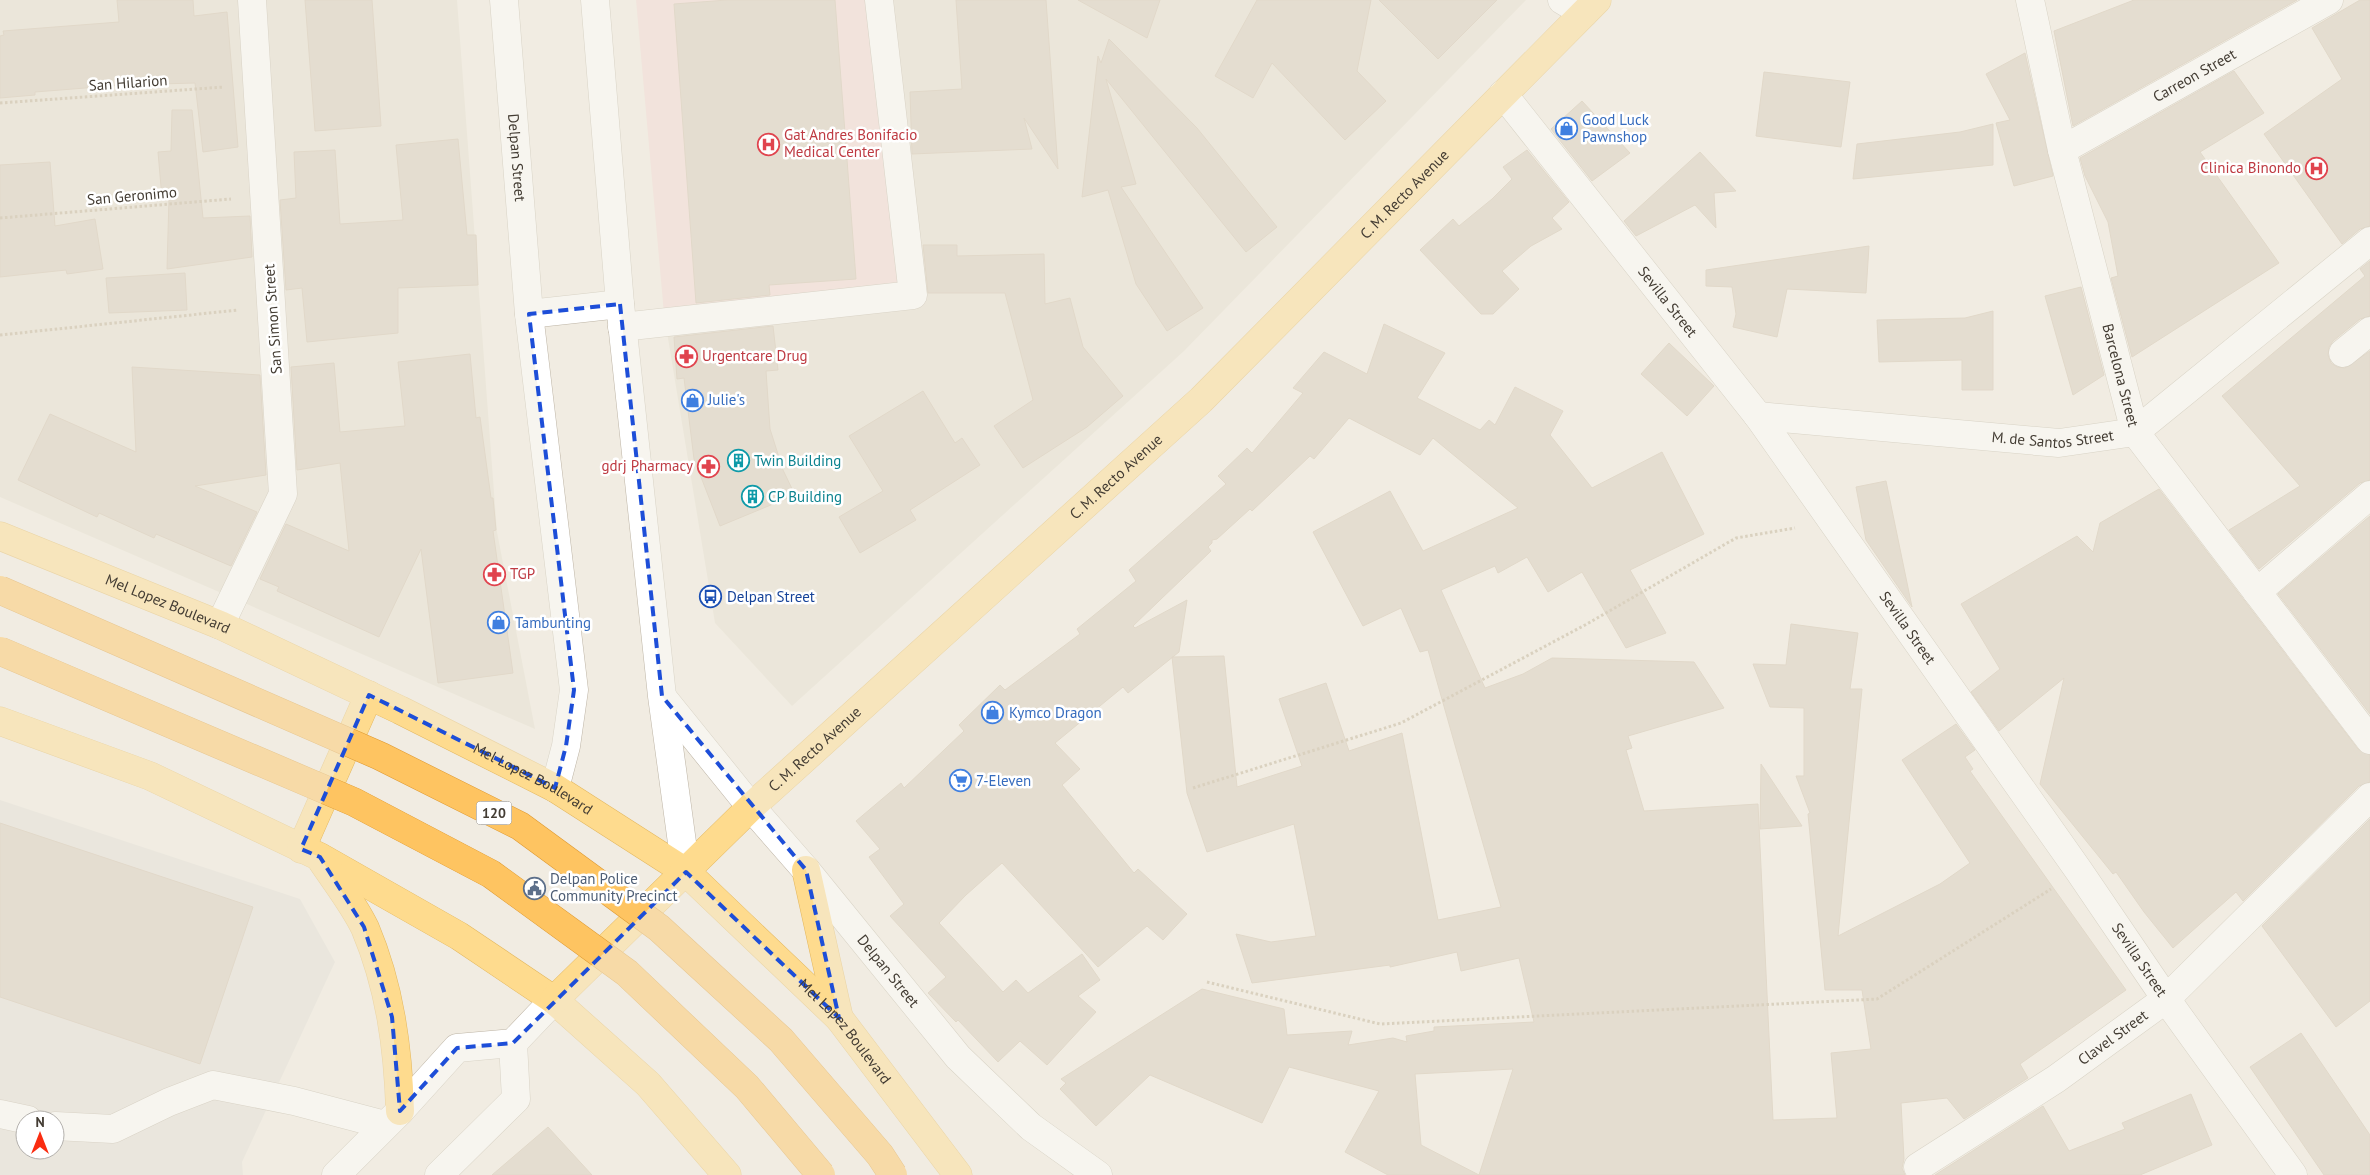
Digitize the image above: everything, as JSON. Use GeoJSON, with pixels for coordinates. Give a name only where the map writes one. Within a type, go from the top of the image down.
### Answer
{"type":"FeatureCollection","features":[{"type":"Feature","properties":{"kind":"highway","name":"120"},"geometry":{"type":"LineString","coordinates":[[0,590],[380,756],[520,826],[659,928],[781,1040],[880,1155],[893,1175]]}},
{"type":"Feature","properties":{"kind":"highway"},"geometry":{"type":"LineString","coordinates":[[0,651],[354,802],[491,874],[627,972],[747,1086],[821,1175]]}},
{"type":"Feature","properties":{"kind":"main road","name":"C. M. Recto Avenue"},"geometry":{"type":"LineString","coordinates":[[554,1000],[751,807],[1201,400],[1503,94],[1581,4]]}},
{"type":"Feature","properties":{"kind":"main road","name":"Mel Lopez Boulevard"},"geometry":{"type":"LineString","coordinates":[[0,536],[220,625],[370,695],[555,788],[686,872],[839,1018],[958,1175]]}},
{"type":"Feature","properties":{"kind":"main road"},"geometry":{"type":"LineString","coordinates":[[311,853],[370,695]]}},
{"type":"Feature","properties":{"kind":"main road"},"geometry":{"type":"LineString","coordinates":[[0,721],[150,776],[311,853],[459,936],[554,1000],[648,1084],[727,1175]]}},
{"type":"Feature","properties":{"kind":"main road"},"geometry":{"type":"LineString","coordinates":[[311,853],[364,927],[380,971],[393,1026],[398,1064],[393,1118]]}},
{"type":"Feature","properties":{"kind":"main road"},"geometry":{"type":"LineString","coordinates":[[806,870],[839,1018]]}},
{"type":"Feature","properties":{"kind":"street","name":"San Simon Street"},"geometry":{"type":"LineString","coordinates":[[220,625],[284,494],[252,0]]}},
{"type":"Feature","properties":{"kind":"street","name":"Delpan Street"},"geometry":{"type":"LineString","coordinates":[[504,0],[529,314],[574,690],[566,746],[555,788]]}},
{"type":"Feature","properties":{"kind":"street"},"geometry":{"type":"LineString","coordinates":[[595,0],[621,316],[662,696],[686,872]]}},
{"type":"Feature","properties":{"kind":"street"},"geometry":{"type":"LineString","coordinates":[[529,314],[621,316],[913,294],[879,0]]}},
{"type":"Feature","properties":{"kind":"street","name":"Barcelona Street"},"geometry":{"type":"LineString","coordinates":[[2030,0],[2062,150],[2135,432],[2370,740]]}},
{"type":"Feature","properties":{"kind":"street","name":"Carreon Street"},"geometry":{"type":"LineString","coordinates":[[2062,150],[2329,0]]}},
{"type":"Feature","properties":{"kind":"street","name":"Sevilla Street"},"geometry":{"type":"LineString","coordinates":[[1503,94],[1758,416],[2079,871],[2166,999],[2293,1175]]}},
{"type":"Feature","properties":{"kind":"street","name":"M. de Santos Street"},"geometry":{"type":"LineString","coordinates":[[1758,416],[2059,443],[2135,432],[2370,241]]}},
{"type":"Feature","properties":{"kind":"street"},"geometry":{"type":"LineString","coordinates":[[2343,353],[2370,331]]}},
{"type":"Feature","properties":{"kind":"street"},"geometry":{"type":"LineString","coordinates":[[2257,592],[2370,495]]}},
{"type":"Feature","properties":{"kind":"street","name":"Delpan Street"},"geometry":{"type":"LineString","coordinates":[[662,696],[751,807],[806,870],[958,1057],[1031,1127],[1098,1175]]}},
{"type":"Feature","properties":{"kind":"street","name":"Clavel Street"},"geometry":{"type":"LineString","coordinates":[[1918,1167],[2056,1079],[2166,999],[2370,797]]}},
{"type":"Feature","properties":{"kind":"street"},"geometry":{"type":"LineString","coordinates":[[336,1175],[393,1118],[457,1048],[512,1043],[554,1000]]}},
{"type":"Feature","properties":{"kind":"street"},"geometry":{"type":"LineString","coordinates":[[438,1175],[516,1099],[512,1043]]}},
{"type":"Feature","properties":{"kind":"street"},"geometry":{"type":"LineString","coordinates":[[65,1127],[113,1129],[169,1102],[213,1085],[393,1118]]}},
{"type":"Feature","properties":{"kind":"street"},"geometry":{"type":"LineString","coordinates":[[0,1114],[15,1117]]}},
{"type":"Feature","properties":{"kind":"path","name":"San Hilarion"},"geometry":{"type":"LineString","coordinates":[[0,103],[258,84]]}},
{"type":"Feature","properties":{"kind":"path","name":"San Geronimo"},"geometry":{"type":"LineString","coordinates":[[0,218],[265,196]]}},
{"type":"Feature","properties":{"kind":"path"},"geometry":{"type":"LineString","coordinates":[[0,335],[272,306]]}},
{"type":"Feature","properties":{"kind":"path"},"geometry":{"type":"LineString","coordinates":[[1193,788],[1401,724],[1585,625],[1736,538],[1832,522]]}},
{"type":"Feature","properties":{"kind":"path"},"geometry":{"type":"LineString","coordinates":[[1208,982],[1380,1024],[1877,999],[2079,871]]}},
{"type":"Feature","properties":{"kind":"highlighted area"},"geometry":{"type":"Polygon","coordinates":[[[620,304],[662,696],[806,870],[839,1018],[686,872],[513,1043],[457,1048],[400,1111],[392,1017],[364,927],[320,857],[301,849],[369,695],[555,788],[566,746],[574,690],[529,314],[620,304]]]}},
{"type":"Feature","properties":{"kind":"shaded area"},"geometry":{"type":"Polygon","coordinates":[[[0,0],[457,0],[497,532],[535,729],[0,497],[0,0]]]}},
{"type":"Feature","properties":{"kind":"shaded area","name":"Gat Andres Bonifacio Medical Center"},"geometry":{"type":"Polygon","coordinates":[[[636,0],[870,0],[905,289],[664,314],[636,0]]]}},
{"type":"Feature","properties":{"kind":"shaded area"},"geometry":{"type":"Polygon","coordinates":[[[870,0],[1526,0],[1184,351],[792,706],[715,623],[664,314],[870,0]]]}},
{"type":"Feature","properties":{"kind":"shaded area"},"geometry":{"type":"Polygon","coordinates":[[[0,800],[300,899],[335,962],[242,1162],[243,1175],[0,1175],[0,800]]]}},
{"type":"Feature","properties":{"kind":"building"},"geometry":{"type":"Polygon","coordinates":[[[117,0],[193,0],[194,16],[227,12],[238,147],[203,152],[195,83],[123,85],[35,92],[35,95],[0,98],[0,36],[4,35],[3,31],[119,22],[117,0]]]}},
{"type":"Feature","properties":{"kind":"building"},"geometry":{"type":"Polygon","coordinates":[[[305,0],[372,0],[381,126],[315,131],[305,0]]]}},
{"type":"Feature","properties":{"kind":"building","name":"Gat Andres Bonifacio Medical Center"},"geometry":{"type":"Polygon","coordinates":[[[727,0],[835,0],[856,279],[769,285],[770,295],[696,303],[674,4],[727,0]]]}},
{"type":"Feature","properties":{"kind":"building"},"geometry":{"type":"Polygon","coordinates":[[[956,0],[1046,0],[1058,169],[1024,118],[1032,149],[912,154],[910,92],[962,89],[956,0]]]}},
{"type":"Feature","properties":{"kind":"building"},"geometry":{"type":"Polygon","coordinates":[[[1078,0],[1160,0],[1147,38],[1078,0]]]}},
{"type":"Feature","properties":{"kind":"building"},"geometry":{"type":"Polygon","coordinates":[[[1257,0],[1371,0],[1357,71],[1386,101],[1345,140],[1272,63],[1253,98],[1215,76],[1257,0]]]}},
{"type":"Feature","properties":{"kind":"building"},"geometry":{"type":"Polygon","coordinates":[[[1379,0],[1497,0],[1438,59],[1379,0]]]}},
{"type":"Feature","properties":{"kind":"building"},"geometry":{"type":"Polygon","coordinates":[[[2134,0],[2297,0],[2073,126],[2054,31],[2134,0]]]}},
{"type":"Feature","properties":{"kind":"building"},"geometry":{"type":"Polygon","coordinates":[[[2360,0],[2370,0],[2370,226],[2360,229],[2342,244],[2264,134],[2342,79],[2312,28],[2360,0]]]}},
{"type":"Feature","properties":{"kind":"building"},"geometry":{"type":"Polygon","coordinates":[[[1109,39],[1197,128],[1277,227],[1246,252],[1106,79],[1136,184],[1121,187],[1203,308],[1167,331],[1136,284],[1108,190],[1082,197],[1098,56],[1101,63],[1109,39]]]}},
{"type":"Feature","properties":{"kind":"building"},"geometry":{"type":"Polygon","coordinates":[[[2025,53],[2053,176],[2014,186],[1996,123],[2010,120],[1986,74],[2025,53]]]}},
{"type":"Feature","properties":{"kind":"building"},"geometry":{"type":"Polygon","coordinates":[[[2234,71],[2264,113],[2200,152],[2279,263],[2132,357],[2111,278],[2118,276],[2108,222],[2085,176],[2080,158],[2234,71]]]}},
{"type":"Feature","properties":{"kind":"building"},"geometry":{"type":"Polygon","coordinates":[[[1764,72],[1850,82],[1841,147],[1756,136],[1764,72]]]}},
{"type":"Feature","properties":{"kind":"building"},"geometry":{"type":"Polygon","coordinates":[[[1582,101],[1630,153],[1592,181],[1551,129],[1582,101]]]}},
{"type":"Feature","properties":{"kind":"building"},"geometry":{"type":"Polygon","coordinates":[[[172,110],[192,110],[203,218],[250,216],[252,257],[167,269],[169,198],[162,198],[158,152],[171,151],[172,110]]]}},
{"type":"Feature","properties":{"kind":"building"},"geometry":{"type":"Polygon","coordinates":[[[1993,124],[1993,165],[1853,179],[1857,144],[1960,132],[1993,124]]]}},
{"type":"Feature","properties":{"kind":"building"},"geometry":{"type":"Polygon","coordinates":[[[458,139],[467,235],[476,235],[478,285],[398,288],[398,333],[307,342],[302,288],[286,290],[280,200],[296,198],[294,152],[335,150],[340,224],[403,220],[396,145],[458,139]]]}},
{"type":"Feature","properties":{"kind":"building"},"geometry":{"type":"Polygon","coordinates":[[[1527,150],[1569,202],[1552,218],[1562,229],[1531,246],[1502,271],[1519,289],[1493,314],[1481,314],[1420,250],[1453,219],[1459,226],[1492,199],[1512,179],[1503,167],[1527,150]]]}},
{"type":"Feature","properties":{"kind":"building"},"geometry":{"type":"Polygon","coordinates":[[[1700,152],[1736,191],[1714,193],[1716,228],[1695,205],[1636,236],[1624,221],[1700,152]]]}},
{"type":"Feature","properties":{"kind":"building"},"geometry":{"type":"Polygon","coordinates":[[[50,162],[55,226],[95,219],[103,269],[67,274],[66,270],[0,277],[0,165],[50,162]]]}},
{"type":"Feature","properties":{"kind":"building"},"geometry":{"type":"Polygon","coordinates":[[[923,245],[957,245],[957,256],[1044,254],[1045,304],[1070,298],[1083,347],[1123,396],[1087,427],[1023,468],[994,426],[1033,400],[1005,293],[928,293],[923,245]]]}},
{"type":"Feature","properties":{"kind":"building"},"geometry":{"type":"Polygon","coordinates":[[[1869,246],[1866,293],[1787,289],[1777,337],[1733,327],[1736,314],[1732,287],[1706,286],[1706,270],[1869,246]]]}},
{"type":"Feature","properties":{"kind":"building"},"geometry":{"type":"Polygon","coordinates":[[[2370,261],[2370,316],[2360,319],[2333,341],[2329,347],[2328,355],[2331,363],[2337,367],[2345,368],[2370,351],[2370,480],[2360,483],[2259,569],[2229,530],[2300,486],[2222,396],[2365,276],[2360,269],[2370,261]]]}},
{"type":"Feature","properties":{"kind":"building"},"geometry":{"type":"Polygon","coordinates":[[[185,273],[187,310],[109,313],[106,278],[185,273]]]}},
{"type":"Feature","properties":{"kind":"building"},"geometry":{"type":"Polygon","coordinates":[[[2081,287],[2104,375],[2073,395],[2045,296],[2081,287]]]}},
{"type":"Feature","properties":{"kind":"building"},"geometry":{"type":"Polygon","coordinates":[[[1993,311],[1993,390],[1962,390],[1962,360],[1879,362],[1877,320],[1965,318],[1993,311]]]}},
{"type":"Feature","properties":{"kind":"building"},"geometry":{"type":"Polygon","coordinates":[[[1384,324],[1445,353],[1417,398],[1480,430],[1489,420],[1495,425],[1515,387],[1563,411],[1550,435],[1592,488],[1662,452],[1704,534],[1630,570],[1666,633],[1626,648],[1582,572],[1548,592],[1527,557],[1498,573],[1495,566],[1441,590],[1485,688],[1523,674],[1552,658],[1694,662],[1724,708],[1628,736],[1632,748],[1626,750],[1644,811],[1758,804],[1773,1120],[1837,1118],[1831,1053],[1871,1049],[1862,990],[1825,990],[1808,814],[1810,813],[1796,776],[1804,776],[1804,708],[1770,707],[1753,664],[1786,665],[1791,624],[1858,633],[1850,689],[1862,689],[1838,936],[1940,884],[1970,863],[1902,760],[1956,724],[1975,750],[1965,757],[1973,769],[1970,771],[2126,990],[2020,1064],[2028,1078],[1964,1119],[1947,1098],[1901,1103],[1904,1159],[1902,1168],[1905,1175],[1479,1175],[1388,1175],[1345,1152],[1379,1091],[1289,1067],[1262,1123],[1150,1075],[1096,1126],[1060,1089],[1066,1083],[1061,1079],[1202,989],[1284,1009],[1287,1035],[1352,1031],[1348,1045],[1393,1038],[1407,1042],[1406,1036],[1434,1031],[1434,1027],[1534,1022],[1519,958],[1461,971],[1457,952],[1390,967],[1390,965],[1252,983],[1236,934],[1271,942],[1316,936],[1294,824],[1207,852],[1187,793],[1172,658],[1128,693],[1123,687],[1055,743],[1080,769],[1062,785],[1134,873],[1138,869],[1187,914],[1163,940],[1147,926],[1098,967],[1002,863],[966,895],[939,923],[1003,992],[1016,980],[1028,993],[1082,954],[1100,980],[1078,996],[1096,1012],[1047,1065],[1020,1041],[998,1062],[958,1020],[956,1022],[928,993],[946,977],[890,916],[904,904],[869,857],[880,849],[856,821],[901,783],[904,788],[964,731],[959,725],[1000,685],[1005,690],[1080,634],[1077,629],[1136,581],[1129,570],[1226,484],[1218,476],[1247,448],[1252,453],[1303,393],[1293,388],[1324,352],[1367,374],[1384,324]],[[1349,418],[1314,459],[1310,456],[1252,511],[1250,509],[1217,539],[1212,540],[1208,547],[1211,551],[1133,626],[1135,628],[1187,600],[1179,652],[1173,657],[1224,656],[1237,787],[1302,766],[1279,699],[1326,683],[1349,751],[1402,733],[1438,920],[1501,907],[1428,650],[1420,652],[1401,608],[1363,626],[1313,532],[1390,491],[1423,551],[1518,508],[1433,438],[1420,455],[1349,418]],[[1513,1069],[1415,1074],[1421,1145],[1479,1175],[1513,1069]]]}},
{"type":"Feature","properties":{"kind":"building"},"geometry":{"type":"Polygon","coordinates":[[[773,326],[778,370],[766,371],[770,429],[783,470],[795,495],[720,526],[694,459],[684,378],[677,379],[674,337],[773,326]]]}},
{"type":"Feature","properties":{"kind":"building"},"geometry":{"type":"Polygon","coordinates":[[[1669,343],[1714,386],[1687,416],[1641,374],[1669,343]]]}},
{"type":"Feature","properties":{"kind":"building"},"geometry":{"type":"Polygon","coordinates":[[[470,354],[476,418],[480,417],[491,498],[493,498],[496,530],[493,531],[513,673],[438,683],[421,549],[379,637],[277,591],[279,587],[260,579],[286,524],[349,551],[340,463],[297,470],[291,367],[334,363],[340,432],[405,426],[398,362],[470,354]]]}},
{"type":"Feature","properties":{"kind":"building"},"geometry":{"type":"Polygon","coordinates":[[[132,367],[260,375],[266,475],[195,486],[257,512],[231,566],[156,534],[154,538],[99,513],[97,517],[18,480],[50,414],[136,452],[132,367]]]}},
{"type":"Feature","properties":{"kind":"building"},"geometry":{"type":"Polygon","coordinates":[[[923,391],[955,443],[962,438],[980,465],[910,510],[916,520],[860,553],[839,517],[883,491],[849,436],[923,391]]]}},
{"type":"Feature","properties":{"kind":"building"},"geometry":{"type":"Polygon","coordinates":[[[1886,481],[1912,607],[1866,540],[1856,487],[1886,481]]]}},
{"type":"Feature","properties":{"kind":"building"},"geometry":{"type":"Polygon","coordinates":[[[2159,489],[2358,749],[2370,755],[2370,782],[2359,786],[2243,901],[2236,892],[2173,948],[2144,912],[2116,872],[2113,874],[2040,784],[2064,678],[1999,731],[1971,692],[2000,669],[1961,604],[2077,536],[2093,552],[2100,523],[2159,489]]]}},
{"type":"Feature","properties":{"kind":"building"},"geometry":{"type":"Polygon","coordinates":[[[2370,516],[2370,714],[2278,594],[2370,516]]]}},
{"type":"Feature","properties":{"kind":"building"},"geometry":{"type":"Polygon","coordinates":[[[1761,764],[1802,826],[1760,829],[1761,764]]]}},
{"type":"Feature","properties":{"kind":"building"},"geometry":{"type":"Polygon","coordinates":[[[2370,819],[2370,1001],[2336,1027],[2262,926],[2370,819]]]}},
{"type":"Feature","properties":{"kind":"building"},"geometry":{"type":"Polygon","coordinates":[[[0,823],[253,907],[200,1064],[0,997],[0,823]]]}},
{"type":"Feature","properties":{"kind":"building"},"geometry":{"type":"Polygon","coordinates":[[[2301,1033],[2370,1135],[2370,1175],[2324,1175],[2250,1067],[2301,1033]]]}},
{"type":"Feature","properties":{"kind":"building"},"geometry":{"type":"Polygon","coordinates":[[[2191,1094],[2212,1145],[2140,1175],[1935,1175],[2043,1106],[2069,1151],[2125,1129],[2122,1123],[2191,1094]]]}},
{"type":"Feature","properties":{"kind":"building"},"geometry":{"type":"Polygon","coordinates":[[[548,1127],[592,1175],[492,1175],[548,1127]]]}},
{"type":"Feature","properties":{"kind":"place","name":"Good Luck Pawnshop"},"geometry":{"type":"Point","coordinates":[1566,129]}},
{"type":"Feature","properties":{"kind":"place","name":"Gat Andres Bonifacio Medical Center"},"geometry":{"type":"Point","coordinates":[768,144]}},
{"type":"Feature","properties":{"kind":"place","name":"Clinica Binondo"},"geometry":{"type":"Point","coordinates":[2317,168]}},
{"type":"Feature","properties":{"kind":"place","name":"Urgentcare Drug"},"geometry":{"type":"Point","coordinates":[686,356]}},
{"type":"Feature","properties":{"kind":"place","name":"Julie's"},"geometry":{"type":"Point","coordinates":[692,400]}},
{"type":"Feature","properties":{"kind":"place","name":"Twin Building"},"geometry":{"type":"Point","coordinates":[738,461]}},
{"type":"Feature","properties":{"kind":"place","name":"gdrj Pharmacy"},"geometry":{"type":"Point","coordinates":[709,466]}},
{"type":"Feature","properties":{"kind":"place","name":"CP Building"},"geometry":{"type":"Point","coordinates":[752,497]}},
{"type":"Feature","properties":{"kind":"place","name":"TGP"},"geometry":{"type":"Point","coordinates":[494,574]}},
{"type":"Feature","properties":{"kind":"place","name":"Delpan Street"},"geometry":{"type":"Point","coordinates":[711,597]}},
{"type":"Feature","properties":{"kind":"place","name":"Tambunting"},"geometry":{"type":"Point","coordinates":[499,623]}},
{"type":"Feature","properties":{"kind":"place","name":"Kymco Dragon"},"geometry":{"type":"Point","coordinates":[993,713]}},
{"type":"Feature","properties":{"kind":"place","name":"7-Eleven"},"geometry":{"type":"Point","coordinates":[960,781]}},
{"type":"Feature","properties":{"kind":"place","name":"Delpan Police Community Precinct"},"geometry":{"type":"Point","coordinates":[534,888]}}]}
